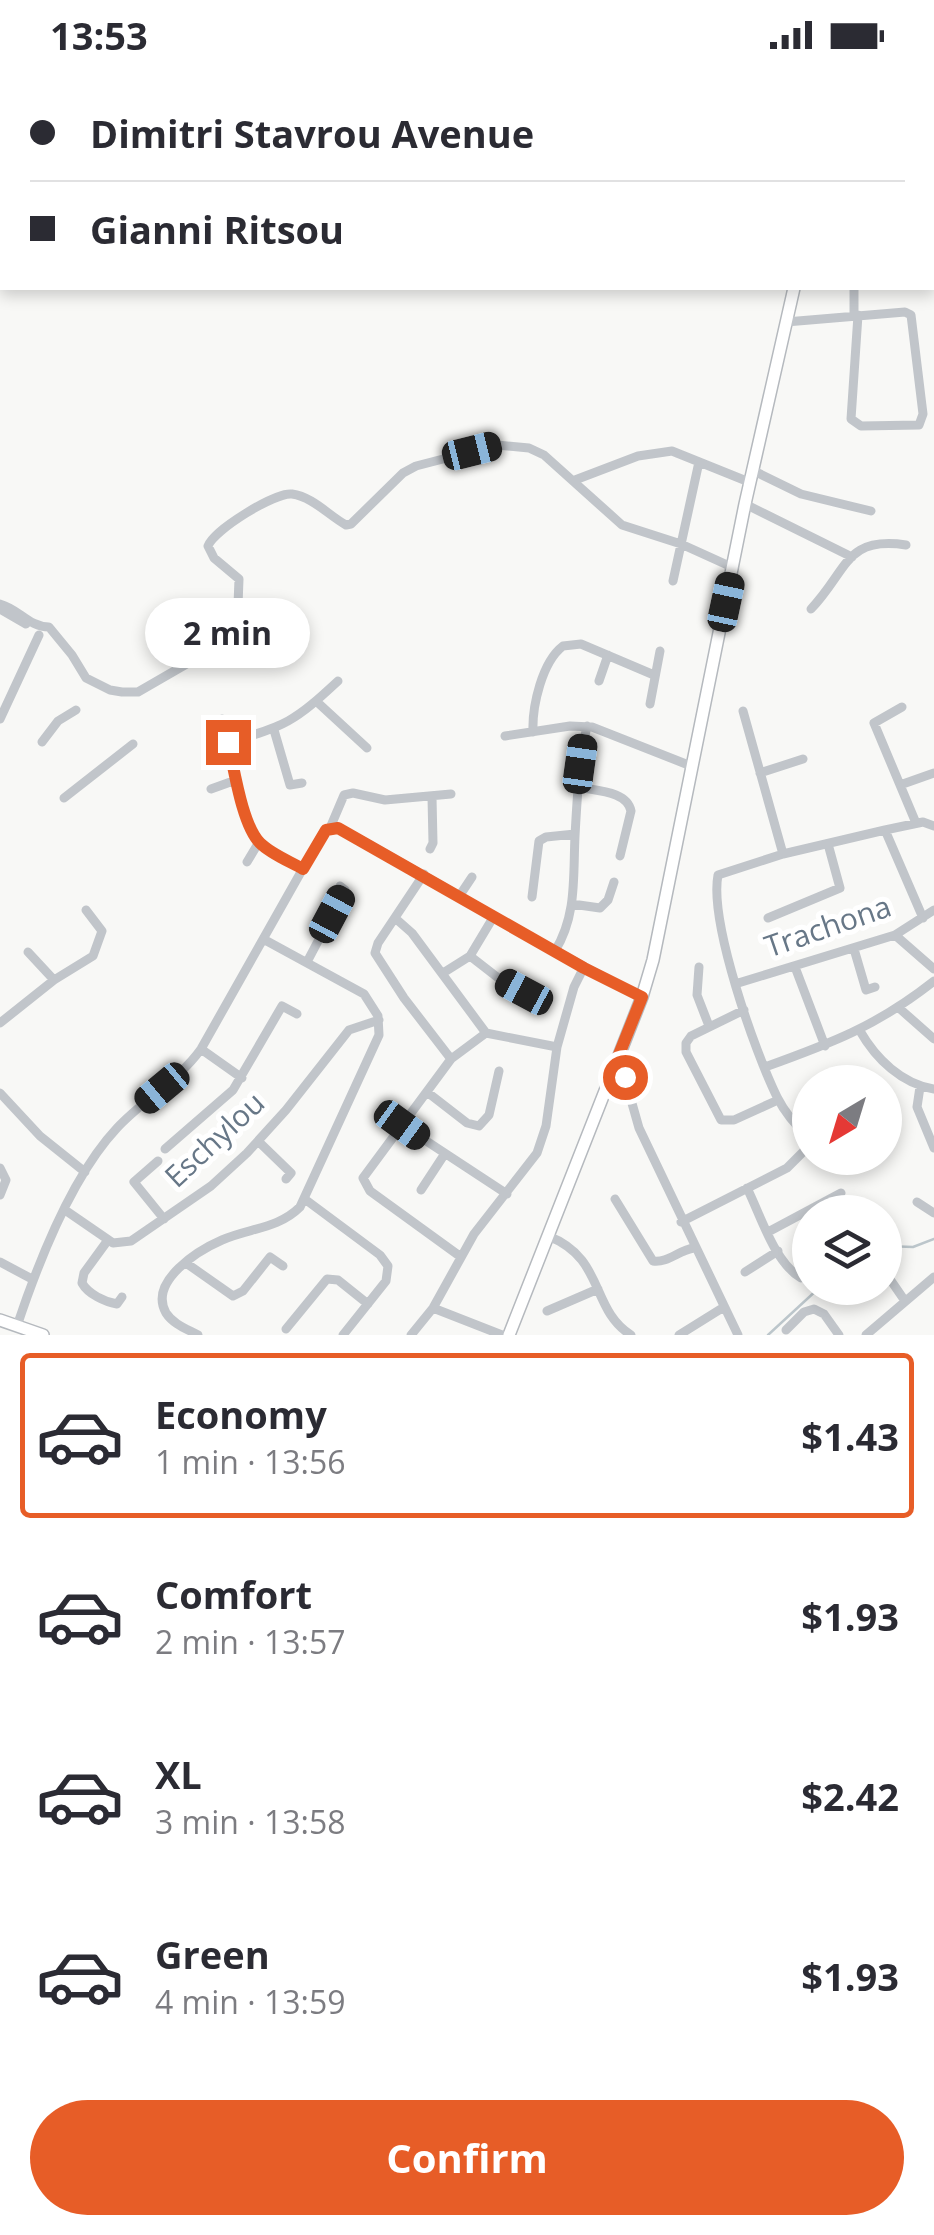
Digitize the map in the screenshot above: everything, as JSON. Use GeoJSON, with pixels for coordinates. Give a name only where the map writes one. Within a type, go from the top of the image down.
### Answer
{"type":"FeatureCollection","features":[{"type":"Feature","properties":{"kind":"main road"},"geometry":{"type":"LineString","coordinates":[[506,1335],[642,997],[734,568],[744,504],[794,290]]}},
{"type":"Feature","properties":{"kind":"main road"},"geometry":{"type":"LineString","coordinates":[[0,1320],[43,1335]]}},
{"type":"Feature","properties":{"kind":"street"},"geometry":{"type":"LineString","coordinates":[[786,322],[856,316],[905,312],[911,314],[923,418],[916,427],[861,426],[852,422],[856,316],[854,290]]}},
{"type":"Feature","properties":{"kind":"street"},"geometry":{"type":"LineString","coordinates":[[922,398],[934,397]]}},
{"type":"Feature","properties":{"kind":"street"},"geometry":{"type":"LineString","coordinates":[[31,626],[49,626],[86,678],[110,690],[138,692],[228,640],[238,606],[239,579],[214,558],[209,542],[225,528],[276,496],[288,493],[300,496],[346,525],[373,505],[403,473],[416,466],[497,445],[529,448],[544,455],[622,524],[734,568]]}},
{"type":"Feature","properties":{"kind":"street"},"geometry":{"type":"LineString","coordinates":[[575,480],[638,456],[672,450],[801,494],[870,511]]}},
{"type":"Feature","properties":{"kind":"street"},"geometry":{"type":"LineString","coordinates":[[674,581],[699,462]]}},
{"type":"Feature","properties":{"kind":"street"},"geometry":{"type":"LineString","coordinates":[[744,504],[852,557]]}},
{"type":"Feature","properties":{"kind":"street"},"geometry":{"type":"LineString","coordinates":[[811,608],[830,589],[858,549],[880,542],[906,545]]}},
{"type":"Feature","properties":{"kind":"street"},"geometry":{"type":"LineString","coordinates":[[0,607],[68,656]]}},
{"type":"Feature","properties":{"kind":"street"},"geometry":{"type":"LineString","coordinates":[[0,719],[40,635]]}},
{"type":"Feature","properties":{"kind":"street"},"geometry":{"type":"LineString","coordinates":[[533,732],[536,704],[556,651],[563,646],[581,644],[654,675]]}},
{"type":"Feature","properties":{"kind":"street"},"geometry":{"type":"LineString","coordinates":[[650,704],[660,651]]}},
{"type":"Feature","properties":{"kind":"street"},"geometry":{"type":"LineString","coordinates":[[599,681],[608,656]]}},
{"type":"Feature","properties":{"kind":"street"},"geometry":{"type":"LineString","coordinates":[[228,742],[274,730],[300,716],[338,681]]}},
{"type":"Feature","properties":{"kind":"street"},"geometry":{"type":"LineString","coordinates":[[316,701],[367,748]]}},
{"type":"Feature","properties":{"kind":"street"},"geometry":{"type":"LineString","coordinates":[[902,707],[874,724],[916,823]]}},
{"type":"Feature","properties":{"kind":"street"},"geometry":{"type":"LineString","coordinates":[[42,742],[58,721],[76,710]]}},
{"type":"Feature","properties":{"kind":"street"},"geometry":{"type":"LineString","coordinates":[[742,711],[784,854]]}},
{"type":"Feature","properties":{"kind":"street"},"geometry":{"type":"LineString","coordinates":[[222,719],[236,780],[259,842],[303,869]]}},
{"type":"Feature","properties":{"kind":"street"},"geometry":{"type":"LineString","coordinates":[[554,951],[566,930],[572,904],[578,787],[586,726]]}},
{"type":"Feature","properties":{"kind":"street"},"geometry":{"type":"LineString","coordinates":[[505,736],[586,726],[611,732],[692,766]]}},
{"type":"Feature","properties":{"kind":"street"},"geometry":{"type":"LineString","coordinates":[[274,730],[290,785],[302,782]]}},
{"type":"Feature","properties":{"kind":"street"},"geometry":{"type":"LineString","coordinates":[[64,798],[132,744]]}},
{"type":"Feature","properties":{"kind":"street"},"geometry":{"type":"LineString","coordinates":[[760,773],[803,759]]}},
{"type":"Feature","properties":{"kind":"street"},"geometry":{"type":"LineString","coordinates":[[900,784],[934,772]]}},
{"type":"Feature","properties":{"kind":"street"},"geometry":{"type":"LineString","coordinates":[[211,789],[236,780]]}},
{"type":"Feature","properties":{"kind":"street"},"geometry":{"type":"LineString","coordinates":[[578,787],[629,802],[631,811],[620,856]]}},
{"type":"Feature","properties":{"kind":"street"},"geometry":{"type":"LineString","coordinates":[[17,1326],[32,1280],[85,1172],[115,1130],[201,1049],[323,834],[330,828],[344,795],[354,793],[386,800],[451,794]]}},
{"type":"Feature","properties":{"kind":"street"},"geometry":{"type":"LineString","coordinates":[[430,850],[432,797]]}},
{"type":"Feature","properties":{"kind":"street"},"geometry":{"type":"LineString","coordinates":[[792,1118],[778,1100],[735,984],[718,875],[784,854],[885,830],[923,822],[934,826]]}},
{"type":"Feature","properties":{"kind":"street"},"geometry":{"type":"LineString","coordinates":[[330,828],[340,829],[424,874],[584,968],[642,997]]}},
{"type":"Feature","properties":{"kind":"street"},"geometry":{"type":"LineString","coordinates":[[885,830],[922,918]]}},
{"type":"Feature","properties":{"kind":"street"},"geometry":{"type":"LineString","coordinates":[[532,897],[540,841],[546,836],[575,834]]}},
{"type":"Feature","properties":{"kind":"street"},"geometry":{"type":"LineString","coordinates":[[247,862],[259,842]]}},
{"type":"Feature","properties":{"kind":"street"},"geometry":{"type":"LineString","coordinates":[[768,918],[840,888],[828,844]]}},
{"type":"Feature","properties":{"kind":"street"},"geometry":{"type":"LineString","coordinates":[[424,874],[378,943],[376,956],[451,1060]]}},
{"type":"Feature","properties":{"kind":"street"},"geometry":{"type":"LineString","coordinates":[[460,895],[472,877]]}},
{"type":"Feature","properties":{"kind":"street"},"geometry":{"type":"LineString","coordinates":[[572,904],[600,908],[606,904],[614,882]]}},
{"type":"Feature","properties":{"kind":"street"},"geometry":{"type":"LineString","coordinates":[[307,962],[346,890],[340,886]]}},
{"type":"Feature","properties":{"kind":"street"},"geometry":{"type":"LineString","coordinates":[[0,1023],[54,980],[93,956],[102,932],[86,910]]}},
{"type":"Feature","properties":{"kind":"street","name":"Trachona"},"geometry":{"type":"LineString","coordinates":[[735,984],[854,950],[895,934],[934,910]]}},
{"type":"Feature","properties":{"kind":"street"},"geometry":{"type":"LineString","coordinates":[[443,973],[470,956],[494,916]]}},
{"type":"Feature","properties":{"kind":"street"},"geometry":{"type":"LineString","coordinates":[[395,918],[412,932],[486,1032],[557,1047]]}},
{"type":"Feature","properties":{"kind":"street"},"geometry":{"type":"LineString","coordinates":[[895,934],[934,969]]}},
{"type":"Feature","properties":{"kind":"street"},"geometry":{"type":"LineString","coordinates":[[198,1335],[170,1317],[163,1302],[167,1282],[186,1263],[226,1238],[282,1221],[306,1200],[377,1040],[379,1020],[365,995],[265,940]]}},
{"type":"Feature","properties":{"kind":"street"},"geometry":{"type":"LineString","coordinates":[[854,950],[866,990],[876,987]]}},
{"type":"Feature","properties":{"kind":"street"},"geometry":{"type":"LineString","coordinates":[[28,952],[54,980]]}},
{"type":"Feature","properties":{"kind":"street"},"geometry":{"type":"LineString","coordinates":[[470,956],[524,992]]}},
{"type":"Feature","properties":{"kind":"street"},"geometry":{"type":"LineString","coordinates":[[699,966],[697,995],[709,1026]]}},
{"type":"Feature","properties":{"kind":"street"},"geometry":{"type":"LineString","coordinates":[[794,967],[826,1046]]}},
{"type":"Feature","properties":{"kind":"street"},"geometry":{"type":"LineString","coordinates":[[411,1335],[433,1308],[480,1226],[530,1165],[543,1139],[557,1047],[574,987],[584,968]]}},
{"type":"Feature","properties":{"kind":"street"},"geometry":{"type":"LineString","coordinates":[[765,1067],[860,1032],[934,981]]}},
{"type":"Feature","properties":{"kind":"street"},"geometry":{"type":"LineString","coordinates":[[165,1149],[226,1098],[242,1078],[282,1006],[297,1014]]}},
{"type":"Feature","properties":{"kind":"street"},"geometry":{"type":"LineString","coordinates":[[900,1008],[934,1039]]}},
{"type":"Feature","properties":{"kind":"street"},"geometry":{"type":"LineString","coordinates":[[744,1010],[691,1036],[685,1048],[718,1116],[732,1121],[778,1100]]}},
{"type":"Feature","properties":{"kind":"street","name":"Eschylou"},"geometry":{"type":"LineString","coordinates":[[108,1240],[128,1243],[226,1174],[259,1142],[349,1030],[379,1020]]}},
{"type":"Feature","properties":{"kind":"street"},"geometry":{"type":"LineString","coordinates":[[461,1257],[364,1184],[366,1171],[451,1060],[486,1032]]}},
{"type":"Feature","properties":{"kind":"street"},"geometry":{"type":"LineString","coordinates":[[860,1032],[887,1066],[920,1087],[934,1089]]}},
{"type":"Feature","properties":{"kind":"street"},"geometry":{"type":"LineString","coordinates":[[201,1049],[242,1078]]}},
{"type":"Feature","properties":{"kind":"street"},"geometry":{"type":"LineString","coordinates":[[614,1067],[624,1075],[634,1116],[681,1222],[738,1335]]}},
{"type":"Feature","properties":{"kind":"street"},"geometry":{"type":"LineString","coordinates":[[427,1092],[467,1123],[479,1126],[488,1118],[498,1072]]}},
{"type":"Feature","properties":{"kind":"street"},"geometry":{"type":"LineString","coordinates":[[920,1087],[917,1107],[934,1148]]}},
{"type":"Feature","properties":{"kind":"street"},"geometry":{"type":"LineString","coordinates":[[0,1094],[40,1136],[85,1172]]}},
{"type":"Feature","properties":{"kind":"street"},"geometry":{"type":"LineString","coordinates":[[402,1125],[507,1194]]}},
{"type":"Feature","properties":{"kind":"street"},"geometry":{"type":"LineString","coordinates":[[259,1142],[291,1173],[286,1179]]}},
{"type":"Feature","properties":{"kind":"street"},"geometry":{"type":"LineString","coordinates":[[421,1190],[444,1156]]}},
{"type":"Feature","properties":{"kind":"street"},"geometry":{"type":"LineString","coordinates":[[158,1162],[134,1182],[164,1218]]}},
{"type":"Feature","properties":{"kind":"street"},"geometry":{"type":"LineString","coordinates":[[681,1222],[792,1165]]}},
{"type":"Feature","properties":{"kind":"street"},"geometry":{"type":"LineString","coordinates":[[0,1168],[6,1180],[0,1195]]}},
{"type":"Feature","properties":{"kind":"street"},"geometry":{"type":"LineString","coordinates":[[747,1188],[792,1270]]}},
{"type":"Feature","properties":{"kind":"street"},"geometry":{"type":"LineString","coordinates":[[768,1232],[841,1193]]}},
{"type":"Feature","properties":{"kind":"street"},"geometry":{"type":"LineString","coordinates":[[615,1199],[653,1261],[663,1261],[694,1248]]}},
{"type":"Feature","properties":{"kind":"street"},"geometry":{"type":"LineString","coordinates":[[306,1200],[386,1261],[388,1278],[343,1335]]}},
{"type":"Feature","properties":{"kind":"street"},"geometry":{"type":"LineString","coordinates":[[917,1202],[934,1213]]}},
{"type":"Feature","properties":{"kind":"street"},"geometry":{"type":"LineString","coordinates":[[66,1210],[108,1240],[82,1283],[88,1292],[110,1303],[117,1304],[122,1296]]}},
{"type":"Feature","properties":{"kind":"street"},"geometry":{"type":"LineString","coordinates":[[548,1236],[576,1250],[626,1334]]}},
{"type":"Feature","properties":{"kind":"street"},"geometry":{"type":"LineString","coordinates":[[745,1272],[778,1250]]}},
{"type":"Feature","properties":{"kind":"street"},"geometry":{"type":"LineString","coordinates":[[186,1263],[233,1296],[243,1291],[270,1257],[283,1266]]}},
{"type":"Feature","properties":{"kind":"street"},"geometry":{"type":"LineString","coordinates":[[0,1262],[32,1280]]}},
{"type":"Feature","properties":{"kind":"street"},"geometry":{"type":"LineString","coordinates":[[286,1329],[327,1279],[338,1280],[368,1304]]}},
{"type":"Feature","properties":{"kind":"street"},"geometry":{"type":"LineString","coordinates":[[866,1335],[933,1280]]}},
{"type":"Feature","properties":{"kind":"street"},"geometry":{"type":"LineString","coordinates":[[547,1312],[598,1289]]}},
{"type":"Feature","properties":{"kind":"street"},"geometry":{"type":"LineString","coordinates":[[687,1333],[724,1307]]}},
{"type":"Feature","properties":{"kind":"street"},"geometry":{"type":"LineString","coordinates":[[433,1308],[506,1335]]}},
{"type":"Feature","properties":{"kind":"street"},"geometry":{"type":"LineString","coordinates":[[786,1330],[814,1308],[824,1314],[839,1335]]}},
{"type":"Feature","properties":{"kind":"street"},"geometry":{"type":"LineString","coordinates":[[465,1335],[471,1323]]}},
{"type":"Feature","properties":{"kind":"waterway"},"geometry":{"type":"LineString","coordinates":[[902,1247],[934,1239]]}},
{"type":"Feature","properties":{"kind":"waterway"},"geometry":{"type":"LineString","coordinates":[[768,1335],[801,1305]]}},
{"type":"Feature","properties":{"kind":"route"},"geometry":{"type":"LineString","coordinates":[[228,742],[252,832],[268,849],[303,869],[326,830],[338,828],[642,997],[614,1067],[625,1077]]}}]}
